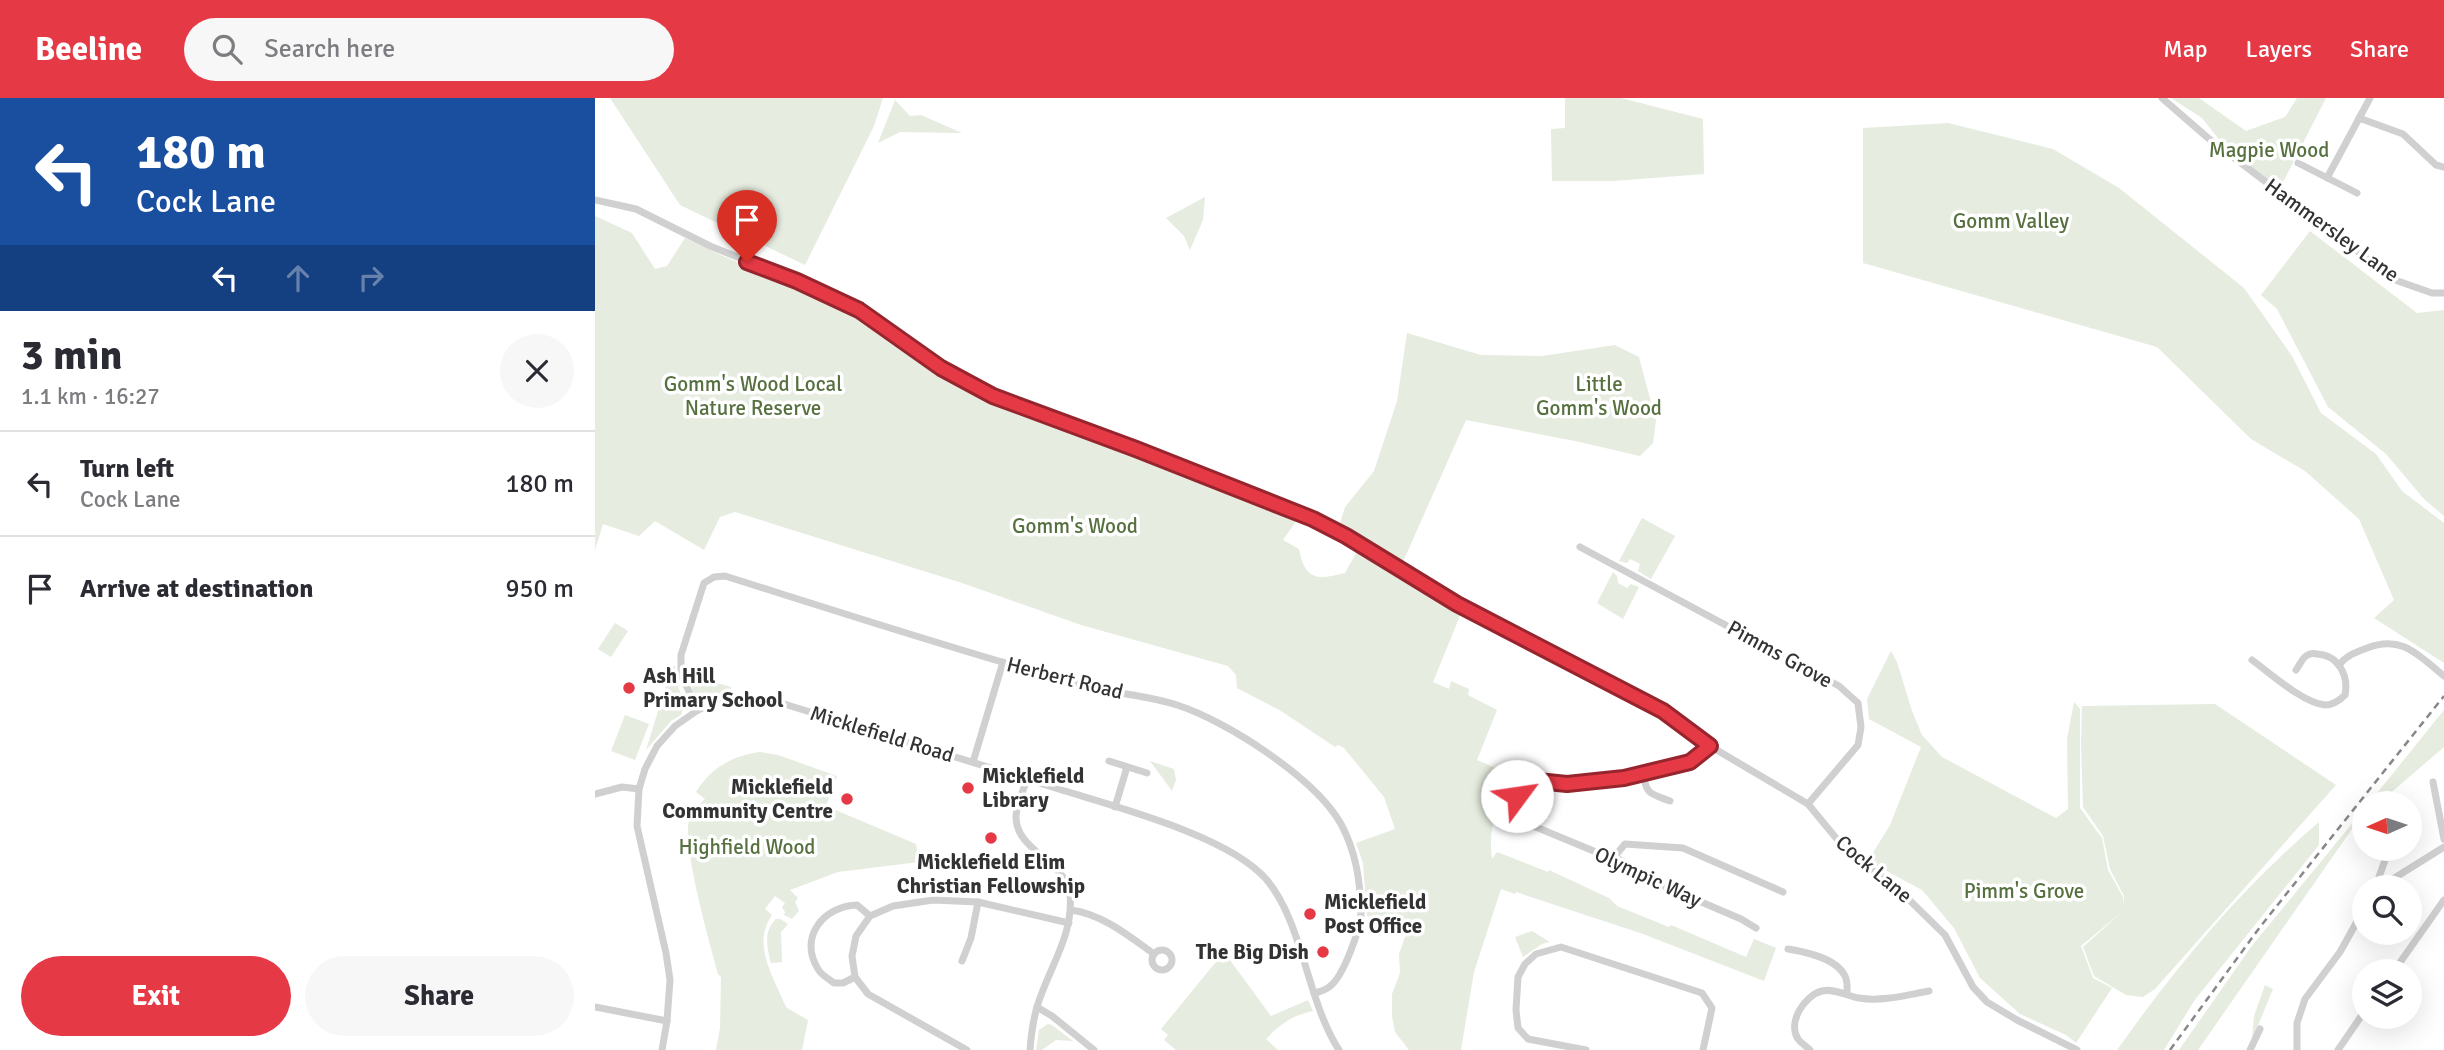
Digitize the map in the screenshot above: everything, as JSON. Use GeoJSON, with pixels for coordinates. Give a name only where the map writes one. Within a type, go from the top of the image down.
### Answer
{"type":"FeatureCollection","features":[{"type":"Feature","properties":{"kind":"street","name":"Hammersley Lane"},"geometry":{"type":"LineString","coordinates":[[2162,98],[2239,162],[2395,280],[2432,293],[2444,293]]}},
{"type":"Feature","properties":{"kind":"street"},"geometry":{"type":"LineString","coordinates":[[2327,178],[2370,98]]}},
{"type":"Feature","properties":{"kind":"street"},"geometry":{"type":"LineString","coordinates":[[2359,118],[2403,134],[2436,165],[2444,167]]}},
{"type":"Feature","properties":{"kind":"street"},"geometry":{"type":"LineString","coordinates":[[2298,163],[2357,192]]}},
{"type":"Feature","properties":{"kind":"street","name":"Cock Lane"},"geometry":{"type":"LineString","coordinates":[[595,200],[636,209],[710,246],[797,281],[859,310],[941,368],[993,396],[1313,519],[1346,536],[1457,604],[1663,711],[1710,746],[1808,804],[1849,851],[1893,884],[1945,935],[1973,987],[1987,1002],[2077,1050]]}},
{"type":"Feature","properties":{"kind":"street","name":"Pimms Grove"},"geometry":{"type":"LineString","coordinates":[[1580,547],[1839,686],[1858,704],[1861,727],[1858,745],[1808,804]]}},
{"type":"Feature","properties":{"kind":"street","name":"Herbert Road"},"geometry":{"type":"LineString","coordinates":[[698,710],[681,676],[681,655],[704,583],[714,577],[725,576],[1003,663],[1103,690],[1185,707],[1219,723],[1269,755],[1321,798],[1339,820],[1354,855],[1359,880],[1361,916],[1355,939],[1335,981],[1330,987],[1314,993]]}},
{"type":"Feature","properties":{"kind":"street"},"geometry":{"type":"LineString","coordinates":[[2339,664],[2354,653],[2385,642],[2397,643],[2444,676]]}},
{"type":"Feature","properties":{"kind":"street"},"geometry":{"type":"LineString","coordinates":[[2252,660],[2309,700],[2326,705],[2345,695],[2345,677],[2339,664],[2328,655],[2312,653],[2306,656],[2297,670]]}},
{"type":"Feature","properties":{"kind":"street"},"geometry":{"type":"LineString","coordinates":[[973,762],[1003,663]]}},
{"type":"Feature","properties":{"kind":"street","name":"Micklefield Road"},"geometry":{"type":"LineString","coordinates":[[662,1050],[670,981],[637,826],[639,789],[645,769],[657,746],[675,726],[698,710],[740,698],[768,699],[1115,807],[1210,841],[1247,861],[1268,881],[1286,912],[1325,1025],[1339,1050]]}},
{"type":"Feature","properties":{"kind":"street","name":"Olympic Way"},"geometry":{"type":"LineString","coordinates":[[1710,746],[1690,762],[1644,774],[1567,784],[1528,780],[1518,793],[1518,809],[1528,824],[1596,852],[1615,856],[1664,886],[1756,928]]}},
{"type":"Feature","properties":{"kind":"street"},"geometry":{"type":"LineString","coordinates":[[1109,761],[1147,773]]}},
{"type":"Feature","properties":{"kind":"street"},"geometry":{"type":"LineString","coordinates":[[1115,807],[1127,767]]}},
{"type":"Feature","properties":{"kind":"street"},"geometry":{"type":"LineString","coordinates":[[1644,774],[1645,787],[1649,792],[1670,801]]}},
{"type":"Feature","properties":{"kind":"street"},"geometry":{"type":"LineString","coordinates":[[1027,779],[1016,814],[1017,826],[1021,837],[1058,872],[1069,889],[1071,910],[1069,923],[1037,1007],[1030,1050]]}},
{"type":"Feature","properties":{"kind":"street"},"geometry":{"type":"LineString","coordinates":[[2433,782],[2444,839]]}},
{"type":"Feature","properties":{"kind":"street"},"geometry":{"type":"LineString","coordinates":[[595,794],[622,788],[639,789]]}},
{"type":"Feature","properties":{"kind":"street"},"geometry":{"type":"LineString","coordinates":[[1615,856],[1625,844],[1683,848],[1783,892]]}},
{"type":"Feature","properties":{"kind":"street"},"geometry":{"type":"LineString","coordinates":[[2399,875],[2444,847]]}},
{"type":"Feature","properties":{"kind":"street"},"geometry":{"type":"LineString","coordinates":[[967,1050],[868,994],[855,977],[852,956],[856,936],[870,916],[893,906],[933,900],[978,902],[1069,923]]}},
{"type":"Feature","properties":{"kind":"street"},"geometry":{"type":"LineString","coordinates":[[2402,959],[2444,900]]}},
{"type":"Feature","properties":{"kind":"street"},"geometry":{"type":"LineString","coordinates":[[962,961],[971,938],[978,902]]}},
{"type":"Feature","properties":{"kind":"street"},"geometry":{"type":"LineString","coordinates":[[855,977],[834,984],[818,971],[811,952],[813,931],[826,915],[843,906],[857,905],[870,916]]}},
{"type":"Feature","properties":{"kind":"street"},"geometry":{"type":"LineString","coordinates":[[1071,910],[1087,912],[1124,932],[1154,954]]}},
{"type":"Feature","properties":{"kind":"street"},"geometry":{"type":"LineString","coordinates":[[2297,1050],[2297,1023],[2305,999],[2340,952],[2352,930]]}},
{"type":"Feature","properties":{"kind":"street"},"geometry":{"type":"LineString","coordinates":[[1586,1050],[1528,1039],[1518,1027],[1518,977],[1525,964],[1541,951],[1561,947],[1703,993],[1712,1008],[1703,1050]]}},
{"type":"Feature","properties":{"kind":"street"},"geometry":{"type":"LineString","coordinates":[[1788,949],[1821,958],[1835,966],[1846,978],[1847,994]]}},
{"type":"Feature","properties":{"kind":"street"},"geometry":{"type":"LineString","coordinates":[[1810,1050],[1798,1039],[1798,1018],[1805,1001],[1814,994],[1827,990],[1857,998],[1884,998],[1929,991]]}},
{"type":"Feature","properties":{"kind":"street"},"geometry":{"type":"LineString","coordinates":[[595,1007],[667,1021]]}},
{"type":"Feature","properties":{"kind":"street"},"geometry":{"type":"LineString","coordinates":[[1037,1007],[1094,1050]]}},
{"type":"Feature","properties":{"kind":"street"},"geometry":{"type":"LineString","coordinates":[[2250,1050],[2260,1029]]}},
{"type":"Feature","properties":{"kind":"street"},"geometry":{"type":"LineString","coordinates":[[2338,1050],[2353,1029]]}},
{"type":"Feature","properties":{"kind":"green space"},"geometry":{"type":"Polygon","coordinates":[[[610,98],[883,98],[874,126],[805,265],[680,205],[610,98]]]}},
{"type":"Feature","properties":{"kind":"green space"},"geometry":{"type":"Polygon","coordinates":[[[1565,98],[1621,98],[1703,119],[1704,174],[1614,181],[1552,181],[1551,129],[1565,128],[1565,98]]]}},
{"type":"Feature","properties":{"kind":"green space","name":"Magpie Wood"},"geometry":{"type":"Polygon","coordinates":[[[2171,98],[2199,98],[2246,131],[2285,117],[2297,98],[2326,98],[2279,190],[2221,142],[2202,118],[2171,98]]]}},
{"type":"Feature","properties":{"kind":"green space"},"geometry":{"type":"Polygon","coordinates":[[[895,100],[910,116],[921,115],[962,133],[900,132],[878,143],[895,100]]]}},
{"type":"Feature","properties":{"kind":"green space","name":"Gomm Valley"},"geometry":{"type":"Polygon","coordinates":[[[1948,123],[2053,149],[2119,188],[2244,288],[2292,356],[2321,413],[2376,454],[2402,491],[2444,523],[2444,663],[2374,618],[2394,600],[2359,519],[2305,471],[2251,439],[2157,347],[1863,263],[1863,128],[1948,123]]]}},
{"type":"Feature","properties":{"kind":"green space"},"geometry":{"type":"Polygon","coordinates":[[[1205,197],[1203,220],[1190,250],[1184,236],[1166,218],[1205,197]]]}},
{"type":"Feature","properties":{"kind":"green space","name":"Gomm's Wood"},"geometry":{"type":"Polygon","coordinates":[[[595,216],[632,233],[655,269],[667,266],[685,238],[859,312],[948,376],[987,396],[1036,418],[1074,428],[1217,482],[1299,517],[1283,540],[1299,549],[1305,567],[1314,576],[1327,577],[1345,573],[1360,546],[1462,611],[1433,682],[1449,689],[1451,681],[1469,689],[1468,695],[1497,710],[1477,760],[1512,775],[1501,816],[1495,817],[1494,821],[1491,837],[1492,859],[1497,852],[1548,872],[1549,870],[1609,898],[1617,906],[1669,927],[1671,925],[1746,957],[1754,939],[1776,948],[1764,981],[1643,934],[1501,889],[1474,972],[1461,1050],[1409,1050],[1395,1032],[1392,994],[1400,973],[1399,954],[1409,926],[1367,916],[1363,863],[1356,843],[1395,829],[1384,797],[1344,748],[1338,745],[1335,747],[1281,711],[1237,688],[1236,675],[1228,666],[1081,625],[962,583],[735,512],[720,517],[704,550],[655,521],[639,536],[603,524],[595,550],[595,216]]]}},
{"type":"Feature","properties":{"kind":"green space"},"geometry":{"type":"Polygon","coordinates":[[[2310,231],[2417,313],[2444,310],[2444,516],[2424,499],[2386,454],[2328,407],[2277,309],[2261,295],[2310,231]]]}},
{"type":"Feature","properties":{"kind":"green space","name":"Little Gomm's Wood"},"geometry":{"type":"Polygon","coordinates":[[[1407,333],[1481,355],[1542,356],[1615,345],[1639,357],[1656,421],[1653,443],[1640,456],[1466,420],[1402,564],[1339,527],[1345,507],[1374,471],[1397,401],[1407,333]]]}},
{"type":"Feature","properties":{"kind":"green space"},"geometry":{"type":"Polygon","coordinates":[[[1642,518],[1675,536],[1651,579],[1638,571],[1640,564],[1630,559],[1627,563],[1619,561],[1642,518]]]}},
{"type":"Feature","properties":{"kind":"green space"},"geometry":{"type":"Polygon","coordinates":[[[1613,572],[1618,583],[1627,588],[1631,584],[1639,587],[1623,619],[1597,603],[1613,572]]]}},
{"type":"Feature","properties":{"kind":"green space"},"geometry":{"type":"Polygon","coordinates":[[[615,623],[628,631],[611,657],[598,649],[615,623]]]}},
{"type":"Feature","properties":{"kind":"green space","name":"Pimm's Grove"},"geometry":{"type":"Polygon","coordinates":[[[1891,651],[1922,735],[1942,757],[2056,818],[2068,809],[2067,739],[2074,702],[2080,709],[2080,808],[2102,838],[2108,870],[2123,897],[2123,905],[2124,896],[2110,869],[2103,836],[2083,807],[2082,706],[2215,704],[2336,785],[2155,989],[2143,997],[2126,995],[2094,976],[2083,947],[2123,911],[2081,946],[2093,978],[2112,988],[2076,1043],[2066,1035],[2020,1014],[1980,978],[1954,928],[1922,890],[1868,861],[1890,825],[1921,747],[1869,719],[1867,699],[1891,651]]]}},
{"type":"Feature","properties":{"kind":"green space"},"geometry":{"type":"Polygon","coordinates":[[[672,666],[675,666],[678,687],[685,702],[681,715],[671,721],[646,750],[672,666]]]}},
{"type":"Feature","properties":{"kind":"green space"},"geometry":{"type":"Polygon","coordinates":[[[687,670],[712,677],[711,681],[731,687],[731,694],[707,700],[696,698],[687,670]]]}},
{"type":"Feature","properties":{"kind":"green space"},"geometry":{"type":"Polygon","coordinates":[[[2444,710],[2444,747],[2393,791],[2379,791],[2444,710]]]}},
{"type":"Feature","properties":{"kind":"green space"},"geometry":{"type":"Polygon","coordinates":[[[625,715],[649,724],[635,760],[611,751],[625,715]]]}},
{"type":"Feature","properties":{"kind":"green space","name":"Highfield Wood"},"geometry":{"type":"Polygon","coordinates":[[[760,752],[778,755],[837,776],[826,806],[916,844],[919,862],[838,872],[790,890],[798,898],[795,902],[799,911],[792,919],[784,915],[782,907],[785,903],[775,896],[765,909],[772,915],[766,926],[764,948],[770,970],[787,1008],[808,1020],[802,1050],[716,1050],[720,1028],[721,977],[697,893],[688,828],[691,813],[705,799],[696,792],[708,776],[731,760],[760,752]]]}},
{"type":"Feature","properties":{"kind":"green space"},"geometry":{"type":"Polygon","coordinates":[[[1150,761],[1174,769],[1176,780],[1172,791],[1150,761]]]}},
{"type":"Feature","properties":{"kind":"green space"},"geometry":{"type":"Polygon","coordinates":[[[2319,822],[2319,845],[2194,1001],[2164,1050],[2117,1050],[2162,989],[2236,901],[2319,822]]]}},
{"type":"Feature","properties":{"kind":"green space"},"geometry":{"type":"Polygon","coordinates":[[[2352,824],[2352,829],[2198,1050],[2179,1050],[2251,947],[2352,824]]]}},
{"type":"Feature","properties":{"kind":"green space"},"geometry":{"type":"Polygon","coordinates":[[[776,919],[788,924],[781,932],[782,962],[771,963],[767,945],[768,934],[776,919]]]}},
{"type":"Feature","properties":{"kind":"green space"},"geometry":{"type":"Polygon","coordinates":[[[1532,931],[1550,942],[1542,944],[1523,957],[1515,937],[1532,931]]]}},
{"type":"Feature","properties":{"kind":"green space"},"geometry":{"type":"Polygon","coordinates":[[[1224,952],[1271,1016],[1308,1000],[1313,1011],[1287,1021],[1266,1039],[1278,1050],[1176,1050],[1164,1040],[1168,1035],[1161,1029],[1224,952]]]}},
{"type":"Feature","properties":{"kind":"green space"},"geometry":{"type":"Polygon","coordinates":[[[2265,985],[2273,989],[2252,1040],[2254,1016],[2265,985]]]}},
{"type":"Feature","properties":{"kind":"green space"},"geometry":{"type":"Polygon","coordinates":[[[1048,1024],[1073,1041],[1056,1040],[1042,1050],[1036,1050],[1039,1030],[1048,1024]]]}},
{"type":"Feature","properties":{"kind":"railway"},"geometry":{"type":"LineString","coordinates":[[2170,1050],[2260,927],[2444,696]]}},
{"type":"Feature","properties":{"kind":"place","name":"Ash Hill Primary School"},"geometry":{"type":"Point","coordinates":[629,688]}},
{"type":"Feature","properties":{"kind":"place","name":"Micklefield Library"},"geometry":{"type":"Point","coordinates":[968,788]}},
{"type":"Feature","properties":{"kind":"place","name":"Micklefield Community Centre"},"geometry":{"type":"Point","coordinates":[847,799]}},
{"type":"Feature","properties":{"kind":"place","name":"Micklefield Elim Christian Fellowship"},"geometry":{"type":"Point","coordinates":[991,838]}},
{"type":"Feature","properties":{"kind":"place","name":"Micklefield Post Office"},"geometry":{"type":"Point","coordinates":[1310,914]}},
{"type":"Feature","properties":{"kind":"place","name":"The Big Dish"},"geometry":{"type":"Point","coordinates":[1323,952]}},
{"type":"Feature","properties":{"kind":"route"},"geometry":{"type":"LineString","coordinates":[[747,262],[797,281],[859,310],[941,368],[993,396],[1313,519],[1346,536],[1457,604],[1663,711],[1710,746],[1690,762],[1624,778],[1567,784],[1528,780],[1521,786],[1517,796]]}},
{"type":"Feature","properties":{"kind":"park label","name":"Gomm's Wood Local Nature Reserve"},"geometry":{"type":"Point","coordinates":[753,396]}}]}
